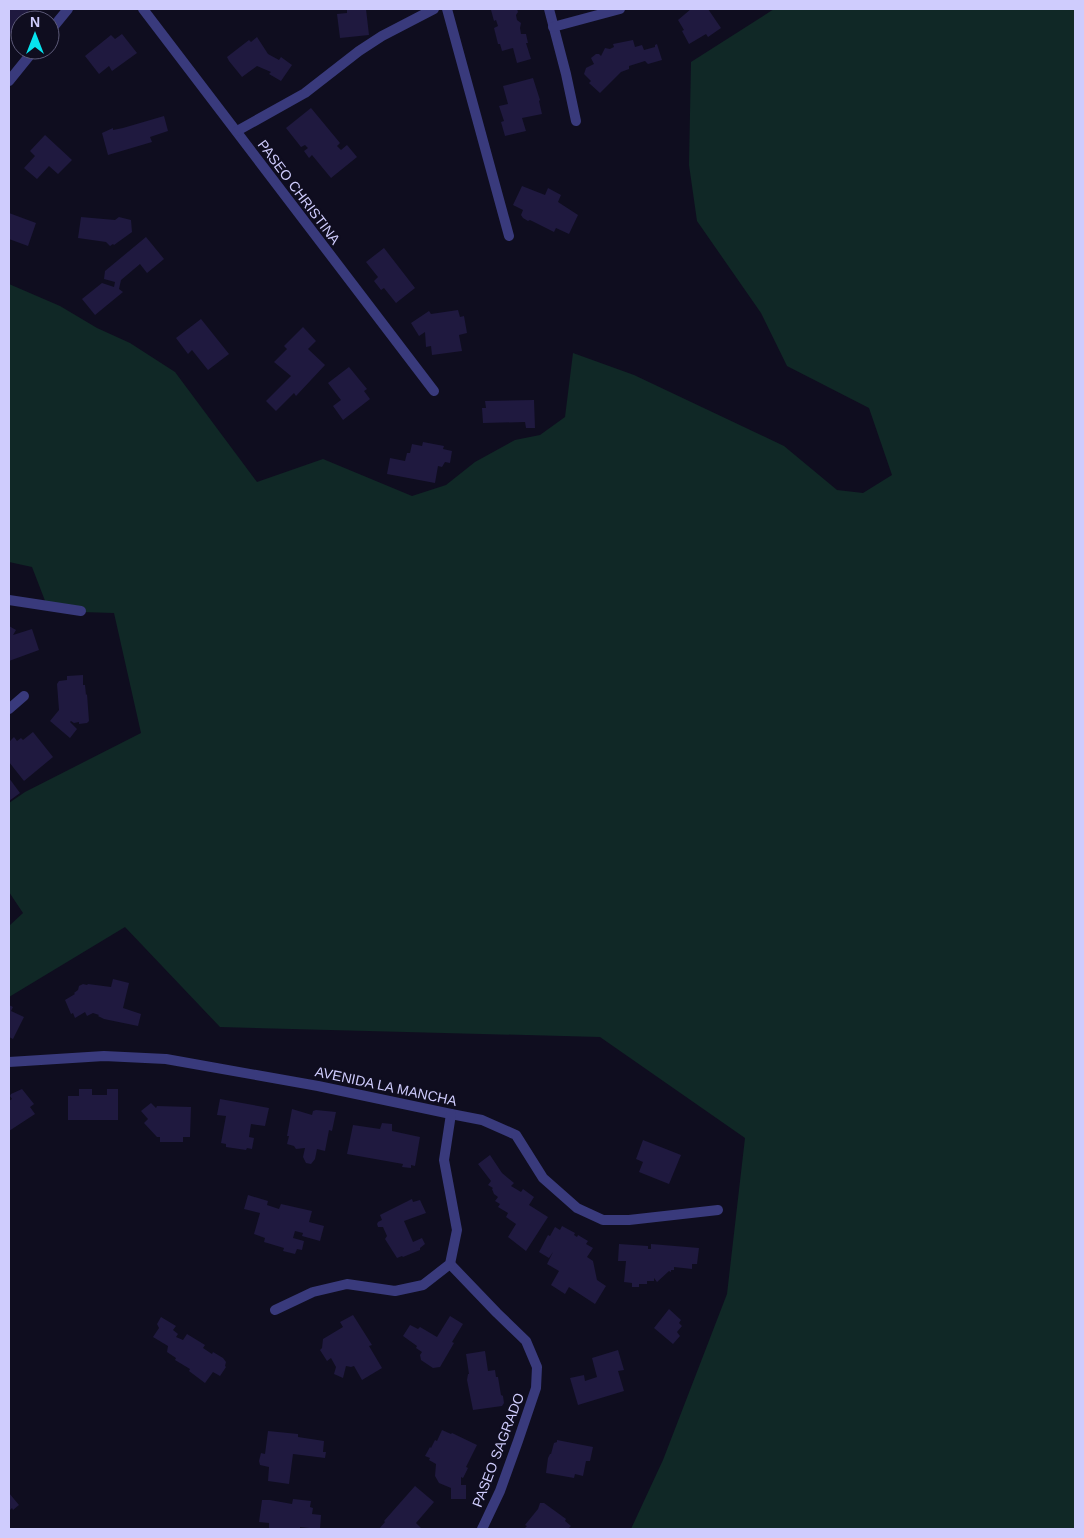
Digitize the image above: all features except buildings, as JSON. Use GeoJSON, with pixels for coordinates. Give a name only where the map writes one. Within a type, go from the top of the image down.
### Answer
{"type":"FeatureCollection","features":[{"type":"Feature","properties":{"kind":"street","name":"PASEO CHRISTINA"},"geometry":{"type":"LineString","coordinates":[[143,9],[434,391]]}},
{"type":"Feature","properties":{"kind":"street"},"geometry":{"type":"LineString","coordinates":[[237,131],[304,93],[367,46],[417,16],[434,9]]}},
{"type":"Feature","properties":{"kind":"street"},"geometry":{"type":"LineString","coordinates":[[446,9],[509,236]]}},
{"type":"Feature","properties":{"kind":"street"},"geometry":{"type":"LineString","coordinates":[[549,9],[576,121]]}},
{"type":"Feature","properties":{"kind":"street"},"geometry":{"type":"LineString","coordinates":[[554,27],[620,9]]}},
{"type":"Feature","properties":{"kind":"street"},"geometry":{"type":"LineString","coordinates":[[9,81],[26,60]]}},
{"type":"Feature","properties":{"kind":"street"},"geometry":{"type":"LineString","coordinates":[[9,600],[81,610]]}},
{"type":"Feature","properties":{"kind":"street"},"geometry":{"type":"LineString","coordinates":[[9,709],[24,696]]}},
{"type":"Feature","properties":{"kind":"street","name":"AVENIDA LA MANCHA"},"geometry":{"type":"LineString","coordinates":[[9,1062],[104,1056],[166,1060],[318,1086],[482,1120],[516,1135],[544,1178],[577,1208],[603,1220],[629,1220],[718,1210]]}},
{"type":"Feature","properties":{"kind":"street"},"geometry":{"type":"LineString","coordinates":[[275,1310],[313,1292],[347,1284],[395,1291],[423,1285],[450,1264],[458,1230],[444,1160],[450,1114]]}},
{"type":"Feature","properties":{"kind":"street","name":"PASEO SAGRADO"},"geometry":{"type":"LineString","coordinates":[[450,1264],[526,1341],[537,1367],[536,1388],[500,1491],[482,1529]]}},
{"type":"Feature","properties":{"kind":"green space"},"geometry":{"type":"Polygon","coordinates":[[[774,9],[1075,9],[1075,1529],[631,1529],[663,1460],[727,1294],[745,1138],[600,1037],[220,1027],[125,927],[9,997],[9,926],[23,913],[9,892],[9,803],[25,792],[141,733],[114,613],[49,611],[32,567],[9,562],[9,284],[60,306],[97,328],[130,343],[175,372],[257,482],[323,459],[412,496],[446,485],[475,462],[515,440],[540,435],[565,417],[573,353],[634,375],[784,446],[837,490],[863,493],[892,475],[869,408],[787,366],[761,313],[697,221],[689,165],[691,62],[774,9]]]}}]}
